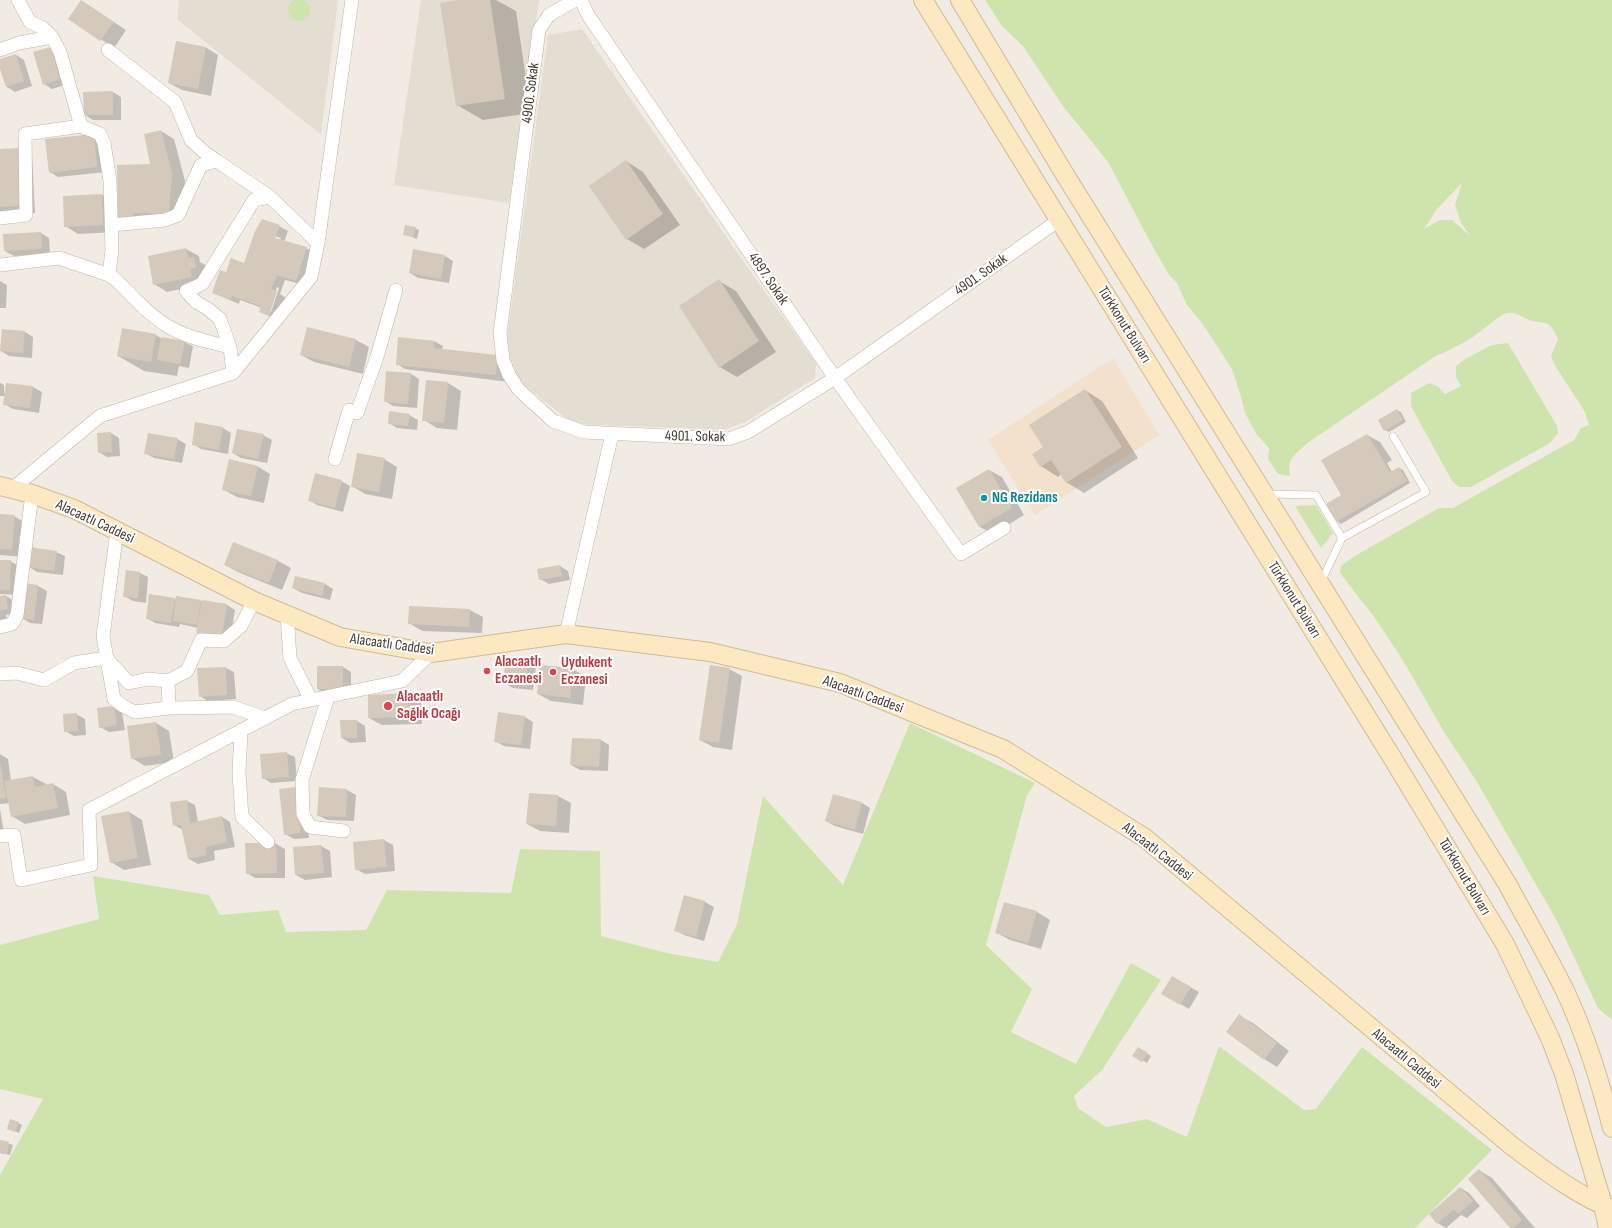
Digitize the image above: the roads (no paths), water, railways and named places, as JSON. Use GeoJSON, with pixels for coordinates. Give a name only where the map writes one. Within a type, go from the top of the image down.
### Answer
{"type":"FeatureCollection","features":[{"type":"Feature","properties":{"kind":"street"},"geometry":{"type":"LineString","coordinates":[[18,0],[30,22],[43,28],[52,37],[60,52],[81,126]]}},
{"type":"Feature","properties":{"kind":"street"},"geometry":{"type":"LineString","coordinates":[[6,487],[100,416],[233,373],[311,277],[318,242],[352,0]]}},
{"type":"Feature","properties":{"kind":"street","name":"4900. Sokak"},"geometry":{"type":"LineString","coordinates":[[517,203],[539,30],[549,15],[574,0]]}},
{"type":"Feature","properties":{"kind":"street","name":"4897. Sokak"},"geometry":{"type":"LineString","coordinates":[[581,0],[588,15],[835,378],[961,554],[1004,528]]}},
{"type":"Feature","properties":{"kind":"street","name":"Türkkonut Bulvarı"},"geometry":{"type":"LineString","coordinates":[[923,0],[1393,759],[1505,944],[1550,1038],[1564,1074],[1607,1207],[1608,1228]]}},
{"type":"Feature","properties":{"kind":"street","name":"Türkkonut Bulvarı"},"geometry":{"type":"LineString","coordinates":[[960,0],[1067,178],[1508,885],[1565,992],[1590,1052],[1601,1085],[1612,1128]]}},
{"type":"Feature","properties":{"kind":"street"},"geometry":{"type":"LineString","coordinates":[[0,50],[19,44],[52,37]]}},
{"type":"Feature","properties":{"kind":"street"},"geometry":{"type":"LineString","coordinates":[[108,50],[176,102],[192,140],[204,152],[270,197],[318,242]]}},
{"type":"Feature","properties":{"kind":"street"},"geometry":{"type":"LineString","coordinates":[[0,218],[26,215],[25,134],[81,126],[100,134],[104,143],[110,181],[112,250],[108,275]]}},
{"type":"Feature","properties":{"kind":"street"},"geometry":{"type":"LineString","coordinates":[[111,225],[165,220],[178,215],[201,165],[217,161]]}},
{"type":"Feature","properties":{"kind":"street"},"geometry":{"type":"LineString","coordinates":[[233,373],[230,347],[220,319],[208,308],[196,302],[186,290],[202,284],[254,200],[270,197]]}},
{"type":"Feature","properties":{"kind":"street","name":"4901. Sokak"},"geometry":{"type":"LineString","coordinates":[[517,203],[500,334],[500,347],[508,376],[519,390],[553,421],[584,432],[729,439],[748,432],[835,378],[1059,220]]}},
{"type":"Feature","properties":{"kind":"street"},"geometry":{"type":"LineString","coordinates":[[0,264],[59,258],[108,275],[115,279],[151,314],[171,328],[190,336],[230,347]]}},
{"type":"Feature","properties":{"kind":"street"},"geometry":{"type":"LineString","coordinates":[[335,459],[353,412],[377,357],[396,290]]}},
{"type":"Feature","properties":{"kind":"street"},"geometry":{"type":"LineString","coordinates":[[566,634],[612,434]]}},
{"type":"Feature","properties":{"kind":"street","name":"Alacaatlı Caddesi"},"geometry":{"type":"LineString","coordinates":[[6,487],[32,494],[74,510],[254,601],[340,638],[431,653],[566,634],[710,652],[840,683],[1003,749],[1145,838],[1482,1122],[1541,1167],[1607,1207]]}},
{"type":"Feature","properties":{"kind":"street"},"geometry":{"type":"LineString","coordinates":[[0,627],[12,624],[17,615],[32,494]]}},
{"type":"Feature","properties":{"kind":"street"},"geometry":{"type":"LineString","coordinates":[[117,531],[103,636],[114,699],[123,706],[135,712],[169,708],[233,707],[265,718]]}},
{"type":"Feature","properties":{"kind":"street"},"geometry":{"type":"LineString","coordinates":[[106,658],[129,683],[148,679],[168,681],[186,671],[201,640],[224,641],[240,626],[254,601]]}},
{"type":"Feature","properties":{"kind":"street"},"geometry":{"type":"LineString","coordinates":[[286,615],[290,658],[311,700]]}},
{"type":"Feature","properties":{"kind":"street"},"geometry":{"type":"LineString","coordinates":[[0,836],[14,835],[21,880],[91,865],[89,810],[292,704],[402,681],[431,653]]}},
{"type":"Feature","properties":{"kind":"street"},"geometry":{"type":"LineString","coordinates":[[0,674],[17,673],[44,680],[74,663],[106,658]]}},
{"type":"Feature","properties":{"kind":"street"},"geometry":{"type":"LineString","coordinates":[[168,681],[169,708]]}},
{"type":"Feature","properties":{"kind":"street"},"geometry":{"type":"LineString","coordinates":[[328,696],[302,780],[303,814],[310,827],[344,831]]}},
{"type":"Feature","properties":{"kind":"street"},"geometry":{"type":"LineString","coordinates":[[241,730],[239,773],[242,817],[268,842]]}},
{"type":"Feature","properties":{"kind":"lane"},"geometry":{"type":"LineString","coordinates":[[1320,583],[1342,538],[1426,492],[1393,436]]}},
{"type":"Feature","properties":{"kind":"lane"},"geometry":{"type":"LineString","coordinates":[[1264,494],[1316,495],[1342,538]]}},
{"type":"Feature","properties":{"kind":"place","name":"NG Rezidans"},"geometry":{"type":"Point","coordinates":[984,498]}},
{"type":"Feature","properties":{"kind":"place","name":"Alacaatlı Eczanesi"},"geometry":{"type":"Point","coordinates":[487,671]}},
{"type":"Feature","properties":{"kind":"place","name":"Uydukent Eczanesi"},"geometry":{"type":"Point","coordinates":[553,672]}},
{"type":"Feature","properties":{"kind":"place","name":"Alacaatlı Sağlık Ocağı"},"geometry":{"type":"Point","coordinates":[388,706]}}]}
